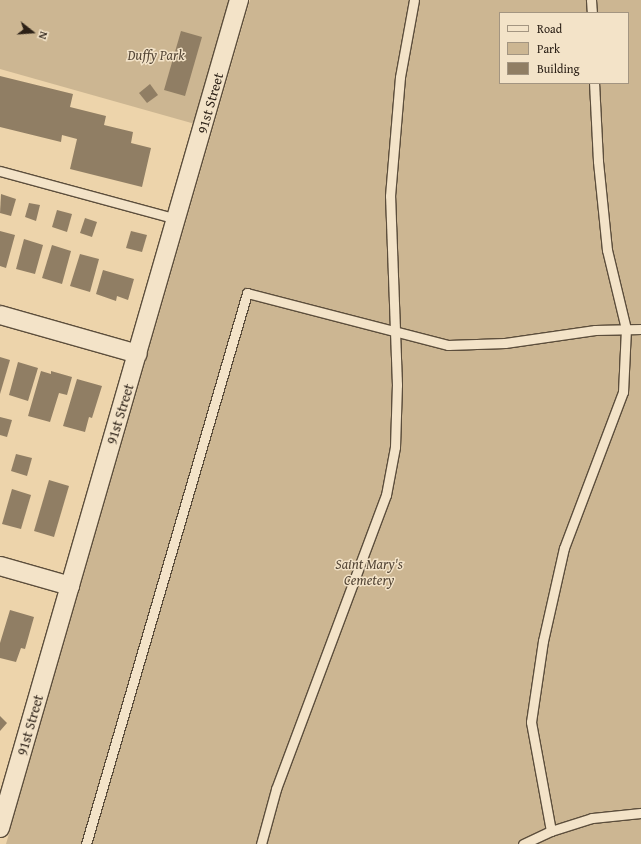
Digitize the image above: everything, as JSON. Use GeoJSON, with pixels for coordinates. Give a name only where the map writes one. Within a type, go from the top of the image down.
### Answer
{"type":"FeatureCollection","features":[{"type":"Feature","properties":{"kind":"street","name":"91st Street"},"geometry":{"type":"LineString","coordinates":[[1,818],[138,354],[239,0]]}},
{"type":"Feature","properties":{"kind":"street"},"geometry":{"type":"LineString","coordinates":[[0,315],[138,354]]}},
{"type":"Feature","properties":{"kind":"street"},"geometry":{"type":"LineString","coordinates":[[0,566],[70,586]]}},
{"type":"Feature","properties":{"kind":"lane"},"geometry":{"type":"LineString","coordinates":[[262,844],[276,789],[386,495],[395,447],[396,333],[390,196],[400,77],[414,0]]}},
{"type":"Feature","properties":{"kind":"lane"},"geometry":{"type":"LineString","coordinates":[[591,0],[592,12]]}},
{"type":"Feature","properties":{"kind":"lane"},"geometry":{"type":"LineString","coordinates":[[551,831],[531,722],[543,641],[564,548],[623,392],[626,329],[607,250],[598,161],[594,84]]}},
{"type":"Feature","properties":{"kind":"lane"},"geometry":{"type":"LineString","coordinates":[[0,171],[177,219]]}},
{"type":"Feature","properties":{"kind":"lane"},"geometry":{"type":"LineString","coordinates":[[86,844],[247,293],[396,333],[448,345],[505,344],[595,330],[641,329]]}},
{"type":"Feature","properties":{"kind":"lane"},"geometry":{"type":"LineString","coordinates":[[523,844],[551,831],[592,818],[641,813]]}},
{"type":"Feature","properties":{"kind":"green space","name":"Duffy Park"},"geometry":{"type":"Polygon","coordinates":[[[0,0],[231,0],[195,124],[0,69],[0,0]]]}},
{"type":"Feature","properties":{"kind":"green space","name":"Saint Mary's Cemetery"},"geometry":{"type":"Polygon","coordinates":[[[250,0],[641,0],[641,844],[6,844],[250,0]]]}},
{"type":"Feature","properties":{"kind":"building"},"geometry":{"type":"Polygon","coordinates":[[[181,31],[202,37],[185,96],[164,90],[181,31]]]}},
{"type":"Feature","properties":{"kind":"building"},"geometry":{"type":"Polygon","coordinates":[[[0,76],[73,94],[70,107],[106,116],[104,125],[133,132],[131,143],[151,148],[142,187],[70,169],[77,139],[62,135],[61,142],[0,127],[0,76]]]}},
{"type":"Feature","properties":{"kind":"building"},"geometry":{"type":"Polygon","coordinates":[[[150,84],[158,95],[147,103],[139,93],[150,84]]]}},
{"type":"Feature","properties":{"kind":"building"},"geometry":{"type":"Polygon","coordinates":[[[1,194],[16,199],[11,216],[0,213],[1,194]]]}},
{"type":"Feature","properties":{"kind":"building"},"geometry":{"type":"Polygon","coordinates":[[[29,203],[40,205],[36,221],[25,217],[29,203]]]}},
{"type":"Feature","properties":{"kind":"building"},"geometry":{"type":"Polygon","coordinates":[[[57,210],[72,214],[67,232],[52,227],[57,210]]]}},
{"type":"Feature","properties":{"kind":"building"},"geometry":{"type":"Polygon","coordinates":[[[85,218],[97,222],[92,237],[80,233],[85,218]]]}},
{"type":"Feature","properties":{"kind":"building"},"geometry":{"type":"Polygon","coordinates":[[[0,231],[15,235],[6,268],[0,266],[0,231]]]}},
{"type":"Feature","properties":{"kind":"building"},"geometry":{"type":"Polygon","coordinates":[[[131,231],[147,235],[142,252],[126,248],[131,231]]]}},
{"type":"Feature","properties":{"kind":"building"},"geometry":{"type":"Polygon","coordinates":[[[24,239],[43,245],[35,274],[16,269],[24,239]]]}},
{"type":"Feature","properties":{"kind":"building"},"geometry":{"type":"Polygon","coordinates":[[[52,245],[71,251],[62,284],[42,278],[52,245]]]}},
{"type":"Feature","properties":{"kind":"building"},"geometry":{"type":"Polygon","coordinates":[[[80,254],[99,259],[90,292],[70,286],[80,254]]]}},
{"type":"Feature","properties":{"kind":"building"},"geometry":{"type":"Polygon","coordinates":[[[103,270],[134,279],[128,300],[117,296],[116,301],[96,294],[103,270]]]}},
{"type":"Feature","properties":{"kind":"building"},"geometry":{"type":"Polygon","coordinates":[[[0,357],[10,360],[0,394],[0,357]]]}},
{"type":"Feature","properties":{"kind":"building"},"geometry":{"type":"Polygon","coordinates":[[[18,362],[38,368],[28,401],[9,395],[18,362]]]}},
{"type":"Feature","properties":{"kind":"building"},"geometry":{"type":"Polygon","coordinates":[[[41,371],[51,374],[51,371],[72,377],[67,395],[59,393],[50,422],[28,416],[41,371]]]}},
{"type":"Feature","properties":{"kind":"building"},"geometry":{"type":"Polygon","coordinates":[[[77,379],[102,386],[92,418],[89,417],[85,432],[63,426],[77,379]]]}},
{"type":"Feature","properties":{"kind":"building"},"geometry":{"type":"Polygon","coordinates":[[[0,417],[12,420],[7,437],[0,435],[0,417]]]}},
{"type":"Feature","properties":{"kind":"building"},"geometry":{"type":"Polygon","coordinates":[[[16,454],[32,458],[27,476],[11,471],[16,454]]]}},
{"type":"Feature","properties":{"kind":"building"},"geometry":{"type":"Polygon","coordinates":[[[49,480],[69,486],[54,537],[34,531],[49,480]]]}},
{"type":"Feature","properties":{"kind":"building"},"geometry":{"type":"Polygon","coordinates":[[[12,489],[31,495],[21,529],[2,524],[12,489]]]}},
{"type":"Feature","properties":{"kind":"building"},"geometry":{"type":"Polygon","coordinates":[[[10,610],[34,617],[25,649],[21,648],[16,662],[0,658],[0,643],[10,610]]]}},
{"type":"Feature","properties":{"kind":"building"},"geometry":{"type":"Polygon","coordinates":[[[0,716],[7,723],[0,731],[0,716]]]}}]}
